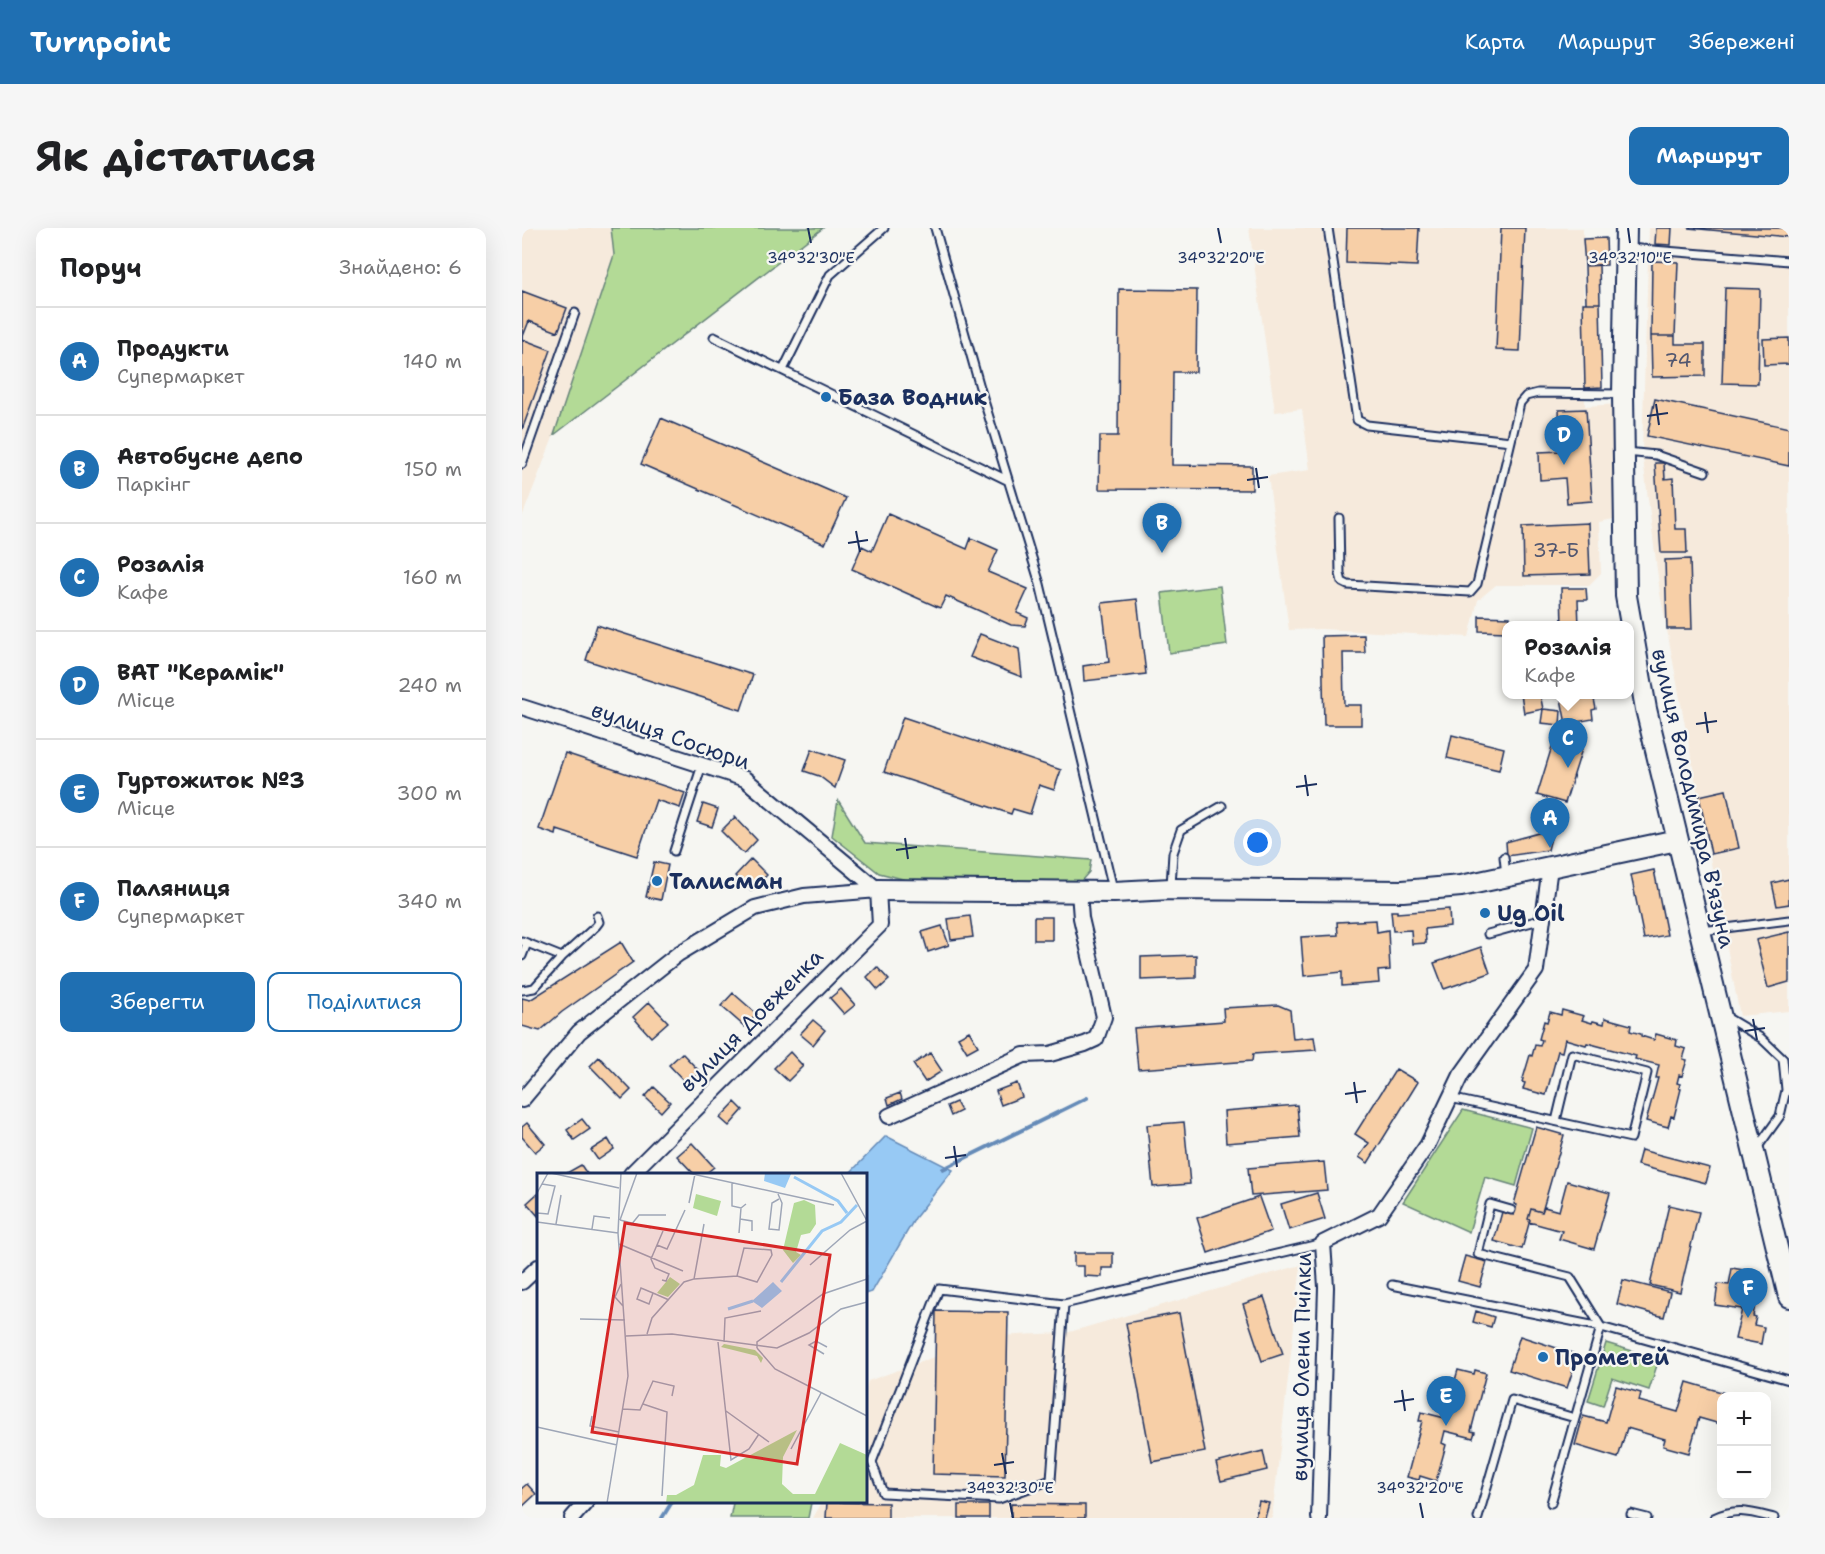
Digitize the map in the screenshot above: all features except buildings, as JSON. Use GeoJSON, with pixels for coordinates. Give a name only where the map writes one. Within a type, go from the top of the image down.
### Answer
{"type":"FeatureCollection","features":[{"type":"Feature","properties":{"kind":"main road","name":"вулиця Володимира В'язуна"},"geometry":{"type":"LineString","coordinates":[[1626,228],[1623,394],[1626,596],[1630,621]]}},
{"type":"Feature","properties":{"kind":"main road","name":"вулиця Володимира В'язуна"},"geometry":{"type":"LineString","coordinates":[[1634,641],[1646,709],[1789,1297]]}},
{"type":"Feature","properties":{"kind":"main road"},"geometry":{"type":"LineString","coordinates":[[878,890],[1403,891],[1461,886],[1505,867],[1550,867],[1677,840]]}},
{"type":"Feature","properties":{"kind":"street","name":"вулиця Сосюри"},"geometry":{"type":"LineString","coordinates":[[522,707],[745,778],[878,890]]}},
{"type":"Feature","properties":{"kind":"street","name":"вулиця Олени Пчілки"},"geometry":{"type":"LineString","coordinates":[[1319,1518],[1326,1287],[1323,1243],[1380,1215],[1428,1144],[1461,1075],[1536,970],[1550,867]]}},
{"type":"Feature","properties":{"kind":"street"},"geometry":{"type":"LineString","coordinates":[[522,1100],[579,1032],[678,954],[755,908],[804,896],[878,890]]}},
{"type":"Feature","properties":{"kind":"street","name":"вулиця Довженка"},"geometry":{"type":"LineString","coordinates":[[632,1173],[880,925],[878,890]]}},
{"type":"Feature","properties":{"kind":"street"},"geometry":{"type":"LineString","coordinates":[[889,1116],[1024,1055],[1050,1054],[1095,1039],[1102,1028],[1104,1017],[1081,918],[1079,892]]}},
{"type":"Feature","properties":{"kind":"street"},"geometry":{"type":"LineString","coordinates":[[522,1282],[537,1268]]}},
{"type":"Feature","properties":{"kind":"street"},"geometry":{"type":"LineString","coordinates":[[572,1518],[585,1503]]}},
{"type":"Feature","properties":{"kind":"lane"},"geometry":{"type":"LineString","coordinates":[[783,370],[830,275],[884,228]]}},
{"type":"Feature","properties":{"kind":"lane"},"geometry":{"type":"LineString","coordinates":[[935,228],[1007,480],[1040,584],[1114,892]]}},
{"type":"Feature","properties":{"kind":"lane"},"geometry":{"type":"LineString","coordinates":[[1328,228],[1357,420],[1367,425],[1511,441]]}},
{"type":"Feature","properties":{"kind":"lane"},"geometry":{"type":"LineString","coordinates":[[1625,248],[1789,261]]}},
{"type":"Feature","properties":{"kind":"lane"},"geometry":{"type":"LineString","coordinates":[[522,464],[575,313]]}},
{"type":"Feature","properties":{"kind":"lane"},"geometry":{"type":"LineString","coordinates":[[714,337],[1007,480]]}},
{"type":"Feature","properties":{"kind":"lane"},"geometry":{"type":"LineString","coordinates":[[1339,518],[1342,582],[1348,585],[1470,592],[1477,584],[1520,403],[1526,396],[1538,393],[1623,394]]}},
{"type":"Feature","properties":{"kind":"lane"},"geometry":{"type":"LineString","coordinates":[[1624,452],[1656,455],[1705,472]]}},
{"type":"Feature","properties":{"kind":"lane"},"geometry":{"type":"LineString","coordinates":[[674,851],[702,765]]}},
{"type":"Feature","properties":{"kind":"lane"},"geometry":{"type":"LineString","coordinates":[[1171,889],[1173,853],[1180,830],[1222,806]]}},
{"type":"Feature","properties":{"kind":"lane"},"geometry":{"type":"LineString","coordinates":[[522,990],[534,987],[596,926],[599,922],[597,916]]}},
{"type":"Feature","properties":{"kind":"lane"},"geometry":{"type":"LineString","coordinates":[[1488,934],[1543,919]]}},
{"type":"Feature","properties":{"kind":"lane"},"geometry":{"type":"LineString","coordinates":[[1699,932],[1789,920]]}},
{"type":"Feature","properties":{"kind":"lane"},"geometry":{"type":"LineString","coordinates":[[522,956],[525,942],[562,957]]}},
{"type":"Feature","properties":{"kind":"lane"},"geometry":{"type":"LineString","coordinates":[[1719,1013],[1761,1038],[1783,1059],[1786,1090],[1780,1116],[1754,1152]]}},
{"type":"Feature","properties":{"kind":"lane"},"geometry":{"type":"LineString","coordinates":[[1450,1098],[1630,1138],[1647,1073],[1572,1054],[1556,1121]]}},
{"type":"Feature","properties":{"kind":"lane"},"geometry":{"type":"LineString","coordinates":[[1511,1210],[1490,1204],[1478,1254],[1570,1277],[1600,1327],[1551,1503]]}},
{"type":"Feature","properties":{"kind":"lane"},"geometry":{"type":"LineString","coordinates":[[1064,1304],[1051,1480],[999,1499],[883,1493],[872,1462],[939,1289],[1064,1304],[1323,1243]]}},
{"type":"Feature","properties":{"kind":"lane"},"geometry":{"type":"LineString","coordinates":[[1392,1285],[1600,1327],[1789,1380]]}},
{"type":"Feature","properties":{"kind":"lane"},"geometry":{"type":"LineString","coordinates":[[1478,1518],[1512,1400],[1575,1418]]}},
{"type":"Feature","properties":{"kind":"lane"},"geometry":{"type":"LineString","coordinates":[[1714,1518],[1728,1511],[1774,1518]]}},
{"type":"Feature","properties":{"kind":"lane"},"geometry":{"type":"LineString","coordinates":[[1631,1514],[1647,1518]]}},
{"type":"Feature","properties":{"kind":"shaded area"},"geometry":{"type":"Polygon","coordinates":[[[522,228],[611,228],[614,255],[554,435],[522,517],[522,228]]]}},
{"type":"Feature","properties":{"kind":"shaded area"},"geometry":{"type":"Polygon","coordinates":[[[1249,228],[1583,228],[1585,406],[1620,404],[1623,517],[1599,522],[1601,573],[1589,585],[1496,585],[1478,600],[1469,637],[1321,629],[1289,630],[1268,476],[1310,470],[1302,409],[1275,412],[1249,228]]]}},
{"type":"Feature","properties":{"kind":"shaded area"},"geometry":{"type":"Polygon","coordinates":[[[1649,228],[1789,228],[1789,1011],[1740,1016],[1660,593],[1642,451],[1649,228]]]}},
{"type":"Feature","properties":{"kind":"shaded area"},"geometry":{"type":"Polygon","coordinates":[[[1301,1265],[1272,1518],[813,1518],[821,1503],[867,1503],[868,1381],[992,1336],[1066,1333],[1301,1265]]]}},
{"type":"Feature","properties":{"kind":"green space"},"geometry":{"type":"Polygon","coordinates":[[[611,228],[823,228],[554,435],[614,255],[611,228]]]}},
{"type":"Feature","properties":{"kind":"green space"},"geometry":{"type":"Polygon","coordinates":[[[1220,586],[1227,645],[1169,653],[1162,593],[1220,586]]]}},
{"type":"Feature","properties":{"kind":"green space"},"geometry":{"type":"Polygon","coordinates":[[[838,800],[865,843],[1091,860],[1089,872],[1081,881],[911,881],[879,873],[832,836],[838,800]]]}},
{"type":"Feature","properties":{"kind":"green space"},"geometry":{"type":"Polygon","coordinates":[[[1463,1110],[1532,1128],[1516,1186],[1485,1177],[1469,1232],[1403,1202],[1463,1110]]]}},
{"type":"Feature","properties":{"kind":"green space"},"geometry":{"type":"Polygon","coordinates":[[[1606,1343],[1659,1359],[1649,1390],[1612,1378],[1603,1406],[1588,1401],[1606,1343]]]}},
{"type":"Feature","properties":{"kind":"green space"},"geometry":{"type":"Polygon","coordinates":[[[733,1503],[811,1503],[808,1518],[730,1518],[733,1503]]]}},
{"type":"Feature","properties":{"kind":"water"},"geometry":{"type":"Polygon","coordinates":[[[886,1136],[953,1170],[915,1218],[872,1292],[867,1294],[867,1173],[850,1173],[886,1136]]]}},
{"type":"Feature","properties":{"kind":"waterway"},"geometry":{"type":"LineString","coordinates":[[943,1169],[1087,1098]]}},
{"type":"Feature","properties":{"kind":"waterway"},"geometry":{"type":"LineString","coordinates":[[662,1518],[671,1503]]}},
{"type":"Feature","properties":{"kind":"place","name":"База Водник"},"geometry":{"type":"Point","coordinates":[826,397]}},
{"type":"Feature","properties":{"kind":"place","name":"ВАТ \"Керамік\""},"geometry":{"type":"Point","coordinates":[1564,465]}},
{"type":"Feature","properties":{"kind":"place","name":"Автобусне депо"},"geometry":{"type":"Point","coordinates":[1162,553]}},
{"type":"Feature","properties":{"kind":"place","name":"Розалія"},"geometry":{"type":"Point","coordinates":[1568,768]}},
{"type":"Feature","properties":{"kind":"place","name":"Продукти"},"geometry":{"type":"Point","coordinates":[1550,848]}},
{"type":"Feature","properties":{"kind":"place","name":"Талисман"},"geometry":{"type":"Point","coordinates":[657,881]}},
{"type":"Feature","properties":{"kind":"place","name":"Ug Oil"},"geometry":{"type":"Point","coordinates":[1485,913]}},
{"type":"Feature","properties":{"kind":"place","name":"Паляниця"},"geometry":{"type":"Point","coordinates":[1748,1318]}},
{"type":"Feature","properties":{"kind":"place","name":"Прометей"},"geometry":{"type":"Point","coordinates":[1543,1357]}},
{"type":"Feature","properties":{"kind":"place","name":"Гуртожиток №3"},"geometry":{"type":"Point","coordinates":[1446,1426]}}]}
